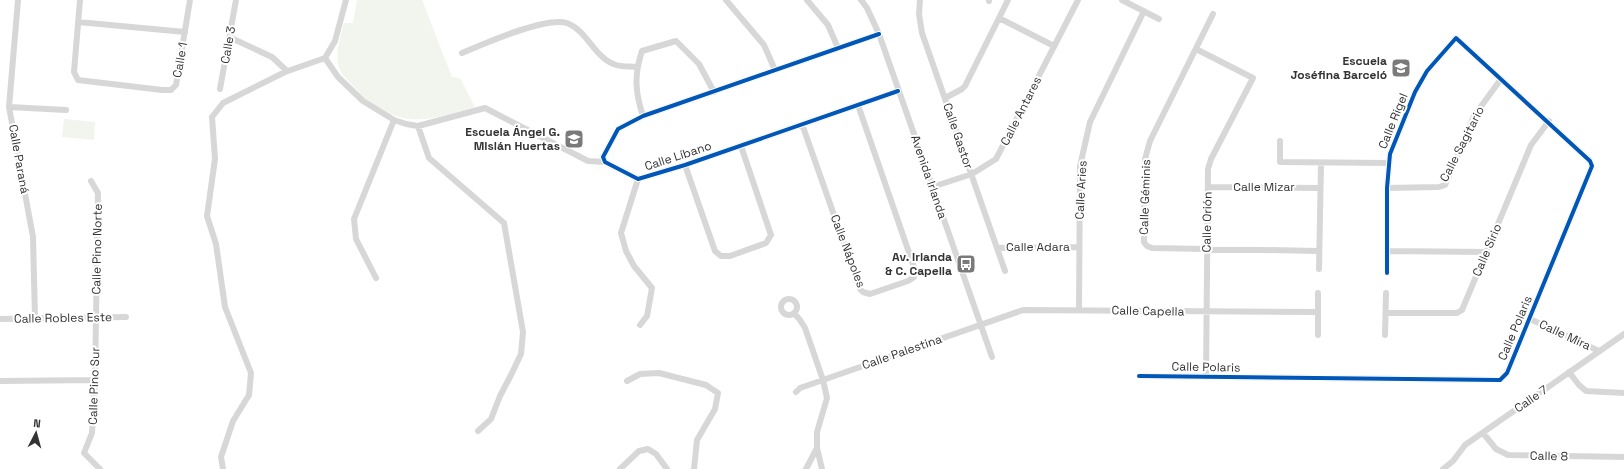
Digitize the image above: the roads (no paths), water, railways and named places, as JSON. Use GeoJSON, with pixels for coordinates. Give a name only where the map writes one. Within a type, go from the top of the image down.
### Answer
{"type":"FeatureCollection","features":[{"type":"Feature","properties":{"kind":"street","name":"Calle Paraná"},"geometry":{"type":"LineString","coordinates":[[18,0],[9,107],[33,237],[35,318]]}},
{"type":"Feature","properties":{"kind":"street"},"geometry":{"type":"LineString","coordinates":[[80,0],[78,22],[185,32]]}},
{"type":"Feature","properties":{"kind":"street","name":"Calle 1"},"geometry":{"type":"LineString","coordinates":[[78,22],[74,72],[78,80],[171,90],[176,84],[190,0]]}},
{"type":"Feature","properties":{"kind":"street","name":"Calle 3"},"geometry":{"type":"LineString","coordinates":[[220,89],[236,0]]}},
{"type":"Feature","properties":{"kind":"street"},"geometry":{"type":"LineString","coordinates":[[223,469],[221,457],[233,421],[249,395],[251,373],[225,307],[216,244],[207,216],[215,159],[212,117],[223,103],[287,71],[326,58],[335,41],[346,0]]}},
{"type":"Feature","properties":{"kind":"street"},"geometry":{"type":"LineString","coordinates":[[726,0],[764,44],[775,70]]}},
{"type":"Feature","properties":{"kind":"street"},"geometry":{"type":"LineString","coordinates":[[806,0],[828,24],[838,48]]}},
{"type":"Feature","properties":{"kind":"street","name":"Avenida Irlanda"},"geometry":{"type":"LineString","coordinates":[[861,0],[867,8],[879,34],[992,357]]}},
{"type":"Feature","properties":{"kind":"street","name":"Calle Gastor"},"geometry":{"type":"LineString","coordinates":[[920,0],[919,14],[922,33],[1005,271]]}},
{"type":"Feature","properties":{"kind":"street"},"geometry":{"type":"LineString","coordinates":[[945,98],[965,86],[1008,0]]}},
{"type":"Feature","properties":{"kind":"street","name":"Calle Antares"},"geometry":{"type":"LineString","coordinates":[[932,187],[972,174],[996,160],[1078,0]]}},
{"type":"Feature","properties":{"kind":"street"},"geometry":{"type":"LineString","coordinates":[[1122,0],[1159,19]]}},
{"type":"Feature","properties":{"kind":"street","name":"Calle Aries"},"geometry":{"type":"LineString","coordinates":[[1079,310],[1080,166],[1090,122],[1144,11]]}},
{"type":"Feature","properties":{"kind":"street","name":"Calle Géminis"},"geometry":{"type":"LineString","coordinates":[[1213,14],[1150,141],[1145,159],[1144,242],[1147,246],[1152,248],[1319,251]]}},
{"type":"Feature","properties":{"kind":"street"},"geometry":{"type":"LineString","coordinates":[[999,18],[1054,46]]}},
{"type":"Feature","properties":{"kind":"street"},"geometry":{"type":"LineString","coordinates":[[462,53],[511,33],[548,23],[567,23],[579,31],[603,58],[616,65],[637,67]]}},
{"type":"Feature","properties":{"kind":"street"},"geometry":{"type":"LineString","coordinates":[[326,58],[338,77],[363,101],[394,120],[418,126],[485,108],[588,161],[605,162],[604,157],[618,129],[643,116],[879,34]]}},
{"type":"Feature","properties":{"kind":"street"},"geometry":{"type":"LineString","coordinates":[[229,37],[272,56],[287,71]]}},
{"type":"Feature","properties":{"kind":"street","name":"Calle Polaris"},"geometry":{"type":"LineString","coordinates":[[1139,376],[1500,380],[1507,373],[1592,168],[1590,161],[1456,38]]}},
{"type":"Feature","properties":{"kind":"street","name":"Calle Rigel"},"geometry":{"type":"LineString","coordinates":[[1387,273],[1388,164],[1397,133],[1415,92],[1427,71],[1456,38]]}},
{"type":"Feature","properties":{"kind":"street"},"geometry":{"type":"LineString","coordinates":[[643,116],[637,97],[637,67],[642,51],[676,41],[699,64],[714,92]]}},
{"type":"Feature","properties":{"kind":"street","name":"Calle Orión"},"geometry":{"type":"LineString","coordinates":[[1196,49],[1253,78],[1211,159],[1208,169],[1206,377]]}},
{"type":"Feature","properties":{"kind":"street","name":"Calle Sagitario"},"geometry":{"type":"LineString","coordinates":[[1387,188],[1439,187],[1445,184],[1474,116],[1502,79]]}},
{"type":"Feature","properties":{"kind":"street","name":"Calle Líbano"},"geometry":{"type":"LineString","coordinates":[[605,162],[638,179],[685,165],[898,91]]}},
{"type":"Feature","properties":{"kind":"street","name":"Calle Nápoles"},"geometry":{"type":"LineString","coordinates":[[802,124],[860,289],[863,292],[870,294],[908,281],[914,277],[915,270],[858,105]]}},
{"type":"Feature","properties":{"kind":"street"},"geometry":{"type":"LineString","coordinates":[[9,107],[66,110]]}},
{"type":"Feature","properties":{"kind":"street"},"geometry":{"type":"LineString","coordinates":[[376,278],[356,239],[354,219],[394,120]]}},
{"type":"Feature","properties":{"kind":"street","name":"Calle Sirio"},"geometry":{"type":"LineString","coordinates":[[1386,313],[1457,314],[1460,312],[1531,145],[1549,122]]}},
{"type":"Feature","properties":{"kind":"street"},"geometry":{"type":"LineString","coordinates":[[418,126],[428,158],[504,223],[524,332],[521,354],[500,396],[491,419],[478,431]]}},
{"type":"Feature","properties":{"kind":"street"},"geometry":{"type":"LineString","coordinates":[[1280,141],[1280,162],[1388,164]]}},
{"type":"Feature","properties":{"kind":"street"},"geometry":{"type":"LineString","coordinates":[[685,165],[715,251],[721,256],[730,256],[766,243],[771,235],[741,146]]}},
{"type":"Feature","properties":{"kind":"street"},"geometry":{"type":"LineString","coordinates":[[1319,269],[1321,163]]}},
{"type":"Feature","properties":{"kind":"street"},"geometry":{"type":"LineString","coordinates":[[638,179],[621,233],[626,251],[634,266],[652,288],[647,316],[640,325]]}},
{"type":"Feature","properties":{"kind":"street","name":"Calle Pino Norte"},"geometry":{"type":"LineString","coordinates":[[91,181],[98,193],[96,318]]}},
{"type":"Feature","properties":{"kind":"street","name":"Calle Mizar"},"geometry":{"type":"LineString","coordinates":[[1208,187],[1320,188]]}},
{"type":"Feature","properties":{"kind":"street","name":"Calle Adara"},"geometry":{"type":"LineString","coordinates":[[998,248],[1079,247]]}},
{"type":"Feature","properties":{"kind":"street"},"geometry":{"type":"LineString","coordinates":[[1388,251],[1486,252]]}},
{"type":"Feature","properties":{"kind":"street"},"geometry":{"type":"LineString","coordinates":[[1318,293],[1318,335]]}},
{"type":"Feature","properties":{"kind":"street"},"geometry":{"type":"LineString","coordinates":[[1385,335],[1386,293]]}},
{"type":"Feature","properties":{"kind":"street","name":"Calle Capella"},"geometry":{"type":"LineString","coordinates":[[981,325],[1023,310],[1318,312]]}},
{"type":"Feature","properties":{"kind":"street"},"geometry":{"type":"LineString","coordinates":[[794,313],[805,328],[823,380],[827,398],[817,432],[817,448],[822,469]]}},
{"type":"Feature","properties":{"kind":"street","name":"Calle Robles Este"},"geometry":{"type":"LineString","coordinates":[[0,319],[126,317]]}},
{"type":"Feature","properties":{"kind":"street","name":"Calle Pino Sur"},"geometry":{"type":"LineString","coordinates":[[96,318],[92,433],[84,453],[100,469]]}},
{"type":"Feature","properties":{"kind":"street","name":"Calle Mira"},"geometry":{"type":"LineString","coordinates":[[1530,319],[1600,350]]}},
{"type":"Feature","properties":{"kind":"street","name":"Calle Palestina"},"geometry":{"type":"LineString","coordinates":[[796,392],[800,388],[981,325]]}},
{"type":"Feature","properties":{"kind":"street","name":"Calle 7"},"geometry":{"type":"LineString","coordinates":[[1444,469],[1453,461],[1465,445],[1624,334]]}},
{"type":"Feature","properties":{"kind":"street"},"geometry":{"type":"LineString","coordinates":[[1570,372],[1582,389],[1586,391],[1624,393]]}},
{"type":"Feature","properties":{"kind":"street"},"geometry":{"type":"LineString","coordinates":[[627,381],[640,374],[659,373],[706,385],[718,393],[715,409],[697,440],[694,469]]}},
{"type":"Feature","properties":{"kind":"street"},"geometry":{"type":"LineString","coordinates":[[0,381],[95,380]]}},
{"type":"Feature","properties":{"kind":"street","name":"Calle 8"},"geometry":{"type":"LineString","coordinates":[[1483,433],[1496,449],[1508,455],[1624,457]]}},
{"type":"Feature","properties":{"kind":"street"},"geometry":{"type":"LineString","coordinates":[[806,469],[817,448]]}},
{"type":"Feature","properties":{"kind":"street"},"geometry":{"type":"LineString","coordinates":[[620,469],[639,451],[648,449],[656,454],[667,469]]}},
{"type":"Feature","properties":{"kind":"place","name":"Escuela Joséfina Barceló"},"geometry":{"type":"Point","coordinates":[1401,68]}},
{"type":"Feature","properties":{"kind":"place","name":"Escuela Ángel G. Mislán Huertas"},"geometry":{"type":"Point","coordinates":[574,139]}},
{"type":"Feature","properties":{"kind":"place","name":"Av. Irlanda & C. Capella"},"geometry":{"type":"Point","coordinates":[966,264]}}]}
